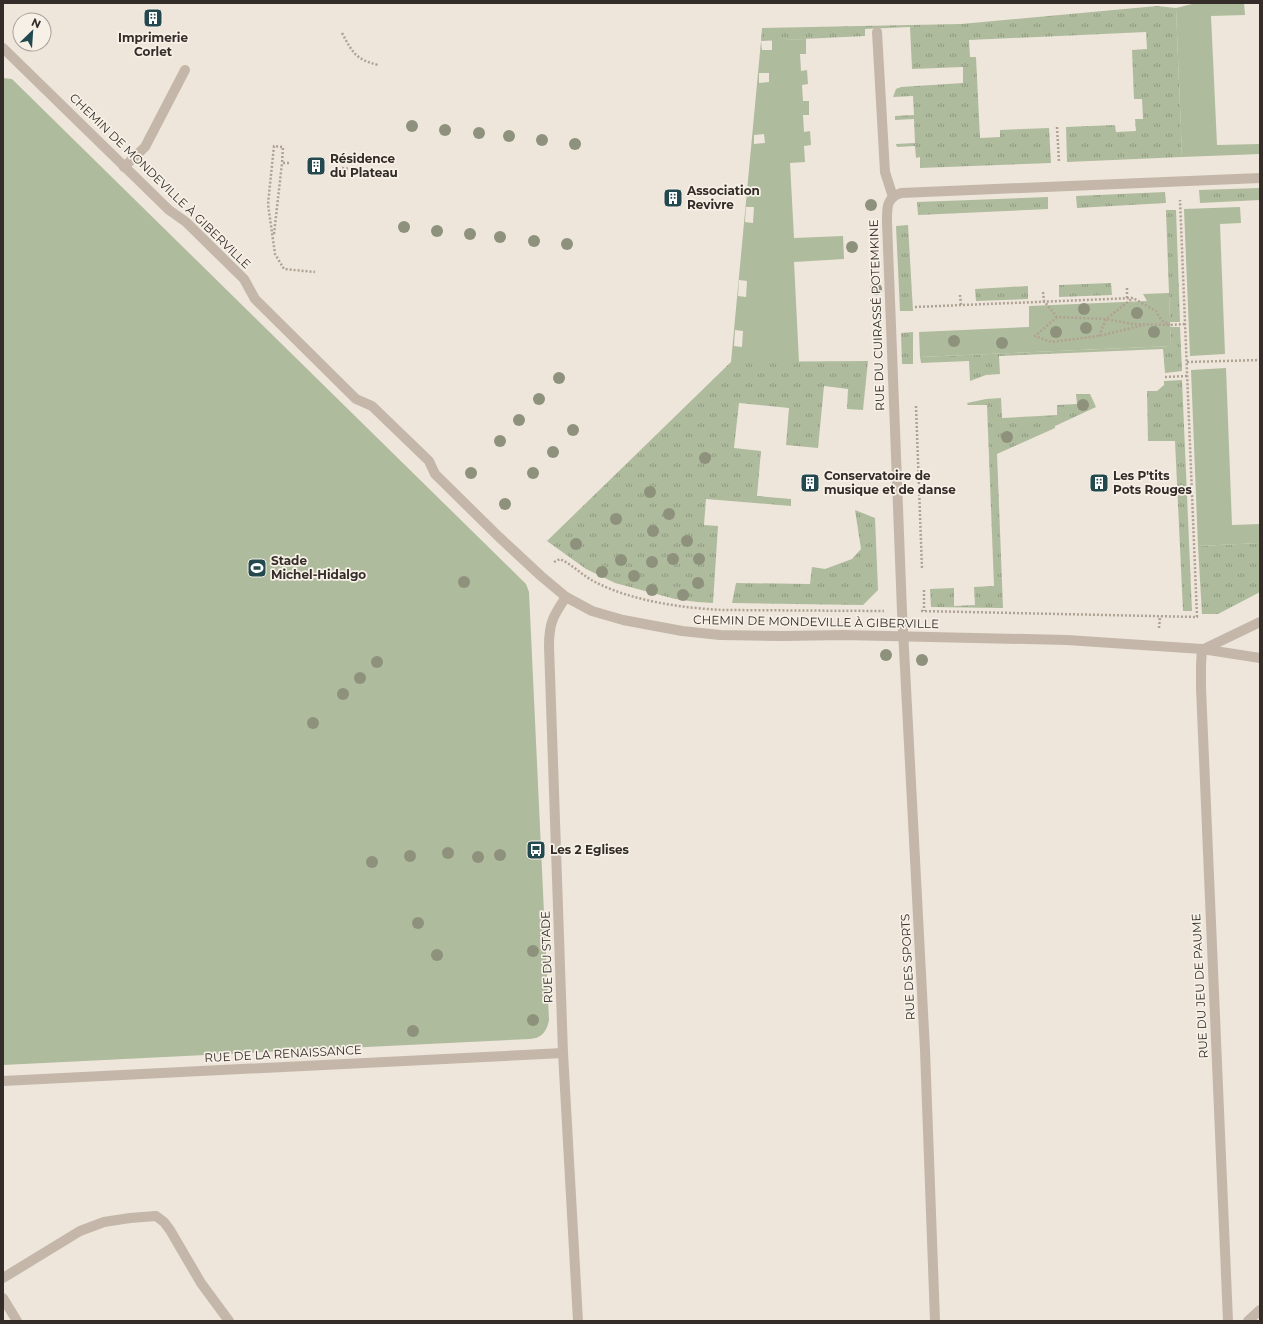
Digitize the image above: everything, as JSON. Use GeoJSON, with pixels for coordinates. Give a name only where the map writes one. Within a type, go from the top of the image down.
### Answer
{"type":"FeatureCollection","features":[{"type":"Feature","properties":{"kind":"street"},"geometry":{"type":"LineString","coordinates":[[877,32],[886,172],[893,196],[901,193],[1260,178]]}},
{"type":"Feature","properties":{"kind":"street","name":"CHEMIN DE MONDEVILLE À GIBERVILLE"},"geometry":{"type":"LineString","coordinates":[[5,52],[168,210],[186,222],[244,280],[255,299],[356,399],[372,406],[429,461],[435,474],[499,537],[566,597],[592,611],[608,616],[682,631],[728,635],[843,635],[1067,640],[1202,649],[1260,658]]}},
{"type":"Feature","properties":{"kind":"street"},"geometry":{"type":"LineString","coordinates":[[124,167],[145,147],[185,70]]}},
{"type":"Feature","properties":{"kind":"street","name":"RUE DU CUIRASSÉ POTEMKINE"},"geometry":{"type":"LineString","coordinates":[[893,196],[888,203],[887,222],[902,611]]}},
{"type":"Feature","properties":{"kind":"street","name":"RUE DU STADE"},"geometry":{"type":"LineString","coordinates":[[566,597],[552,618],[549,630],[549,646],[563,1053],[578,1321]]}},
{"type":"Feature","properties":{"kind":"street","name":"RUE DES SPORTS"},"geometry":{"type":"LineString","coordinates":[[902,611],[925,1050],[935,1321]]}},
{"type":"Feature","properties":{"kind":"street"},"geometry":{"type":"LineString","coordinates":[[1202,649],[1240,633],[1260,622]]}},
{"type":"Feature","properties":{"kind":"street","name":"RUE DU JEU DE PAUME"},"geometry":{"type":"LineString","coordinates":[[1202,649],[1201,688],[1228,1321]]}},
{"type":"Feature","properties":{"kind":"street","name":"RUE DE LA RENAISSANCE"},"geometry":{"type":"LineString","coordinates":[[3,1081],[563,1053]]}},
{"type":"Feature","properties":{"kind":"street"},"geometry":{"type":"LineString","coordinates":[[3,1278],[80,1230],[104,1222],[156,1216],[164,1222],[170,1230],[201,1283],[229,1321]]}},
{"type":"Feature","properties":{"kind":"street"},"geometry":{"type":"LineString","coordinates":[[3,1298],[17,1321]]}},
{"type":"Feature","properties":{"kind":"street"},"geometry":{"type":"LineString","coordinates":[[1248,1321],[1260,1310]]}},
{"type":"Feature","properties":{"kind":"path"},"geometry":{"type":"LineString","coordinates":[[342,33],[352,50],[359,58],[378,65]]}},
{"type":"Feature","properties":{"kind":"path"},"geometry":{"type":"LineString","coordinates":[[1057,127],[1059,162]]}},
{"type":"Feature","properties":{"kind":"path"},"geometry":{"type":"LineString","coordinates":[[273,237],[283,147],[274,146],[268,204],[275,254],[284,269],[315,272]]}},
{"type":"Feature","properties":{"kind":"path"},"geometry":{"type":"LineString","coordinates":[[282,162],[289,163]]}},
{"type":"Feature","properties":{"kind":"path"},"geometry":{"type":"LineString","coordinates":[[342,168],[366,171]]}},
{"type":"Feature","properties":{"kind":"path"},"geometry":{"type":"LineString","coordinates":[[919,611],[1197,617],[1180,199]]}},
{"type":"Feature","properties":{"kind":"path"},"geometry":{"type":"LineString","coordinates":[[1127,288],[1127,298]]}},
{"type":"Feature","properties":{"kind":"path"},"geometry":{"type":"LineString","coordinates":[[1043,292],[1044,301],[1057,317]]}},
{"type":"Feature","properties":{"kind":"path"},"geometry":{"type":"LineString","coordinates":[[960,295],[961,305]]}},
{"type":"Feature","properties":{"kind":"path"},"geometry":{"type":"LineString","coordinates":[[915,306],[1133,298],[1156,311],[1161,320],[1170,325]]}},
{"type":"Feature","properties":{"kind":"path"},"geometry":{"type":"LineString","coordinates":[[1099,336],[1106,319],[1133,298]]}},
{"type":"Feature","properties":{"kind":"path"},"geometry":{"type":"LineString","coordinates":[[1148,324],[1099,336],[1051,342],[1035,336],[1057,317],[1106,319],[1132,324],[1148,324],[1170,325],[1185,324]]}},
{"type":"Feature","properties":{"kind":"path"},"geometry":{"type":"LineString","coordinates":[[1186,362],[1260,360]]}},
{"type":"Feature","properties":{"kind":"path"},"geometry":{"type":"LineString","coordinates":[[1165,378],[1187,376]]}},
{"type":"Feature","properties":{"kind":"path"},"geometry":{"type":"LineString","coordinates":[[916,406],[922,569]]}},
{"type":"Feature","properties":{"kind":"path"},"geometry":{"type":"LineString","coordinates":[[551,565],[556,560],[560,559],[596,583],[640,598],[696,608],[723,610],[887,611]]}},
{"type":"Feature","properties":{"kind":"path"},"geometry":{"type":"LineString","coordinates":[[924,590],[924,611]]}},
{"type":"Feature","properties":{"kind":"green space"},"geometry":{"type":"Polygon","coordinates":[[[1196,3],[1244,3],[1245,15],[1211,16],[1217,145],[1260,144],[1260,154],[1182,157],[1176,8],[1196,3]]]}},
{"type":"Feature","properties":{"kind":"green space"},"geometry":{"type":"Polygon","coordinates":[[[1157,6],[1176,8],[1182,157],[1067,162],[1066,127],[1115,125],[1116,132],[1136,131],[1135,119],[1143,119],[1142,99],[1134,99],[1132,50],[1147,49],[1146,32],[969,40],[970,57],[976,57],[980,138],[1000,137],[1000,130],[1049,128],[1051,163],[920,168],[920,157],[916,158],[915,146],[897,147],[896,144],[915,143],[914,119],[895,120],[895,116],[914,115],[913,96],[893,97],[896,89],[901,87],[963,83],[963,67],[912,69],[910,27],[865,29],[865,36],[761,41],[762,28],[961,24],[1157,6]]]}},
{"type":"Feature","properties":{"kind":"green space"},"geometry":{"type":"Polygon","coordinates":[[[806,39],[806,54],[800,54],[801,71],[807,70],[808,84],[802,85],[803,101],[809,101],[809,115],[803,115],[804,132],[810,131],[811,145],[804,146],[805,162],[790,163],[794,238],[843,236],[844,259],[794,262],[799,362],[731,362],[761,41],[762,50],[772,50],[772,40],[806,39]],[[759,73],[759,83],[769,82],[769,73],[759,73]],[[764,134],[754,135],[754,144],[765,143],[764,134]],[[746,207],[745,222],[753,223],[754,207],[746,207]],[[739,280],[738,296],[746,297],[747,281],[739,280]],[[735,330],[734,346],[742,347],[743,331],[735,330]]]}},
{"type":"Feature","properties":{"kind":"green space","name":"Stade Michel-Hidalgo"},"geometry":{"type":"Polygon","coordinates":[[[3,78],[12,79],[526,584],[529,592],[549,1020],[545,1031],[538,1037],[530,1039],[3,1065],[3,78]]]}},
{"type":"Feature","properties":{"kind":"green space"},"geometry":{"type":"Polygon","coordinates":[[[1260,188],[1260,200],[1200,203],[1199,190],[1260,188]]]}},
{"type":"Feature","properties":{"kind":"green space"},"geometry":{"type":"Polygon","coordinates":[[[1165,192],[1166,203],[1077,208],[1076,196],[1165,192]]]}},
{"type":"Feature","properties":{"kind":"green space"},"geometry":{"type":"Polygon","coordinates":[[[1048,197],[1048,209],[918,215],[917,202],[1048,197]]]}},
{"type":"Feature","properties":{"kind":"green space"},"geometry":{"type":"Polygon","coordinates":[[[1240,207],[1241,223],[1220,224],[1225,354],[1190,356],[1184,209],[1240,207]]]}},
{"type":"Feature","properties":{"kind":"green space"},"geometry":{"type":"Polygon","coordinates":[[[1166,210],[1176,210],[1180,322],[1170,322],[1166,210]]]}},
{"type":"Feature","properties":{"kind":"green space"},"geometry":{"type":"Polygon","coordinates":[[[908,225],[913,311],[900,311],[896,226],[908,225]]]}},
{"type":"Feature","properties":{"kind":"green space"},"geometry":{"type":"Polygon","coordinates":[[[1111,283],[1112,295],[1059,297],[1059,285],[1111,283]]]}},
{"type":"Feature","properties":{"kind":"green space"},"geometry":{"type":"Polygon","coordinates":[[[1028,286],[1028,299],[976,301],[975,289],[1028,286]]]}},
{"type":"Feature","properties":{"kind":"green space"},"geometry":{"type":"Polygon","coordinates":[[[1169,293],[1171,346],[920,357],[919,332],[1029,327],[1029,306],[1147,301],[1143,294],[1169,293]]]}},
{"type":"Feature","properties":{"kind":"green space"},"geometry":{"type":"Polygon","coordinates":[[[1170,327],[1180,327],[1182,371],[1165,373],[1163,349],[999,356],[1000,374],[986,375],[970,381],[969,361],[921,363],[920,357],[1171,346],[1170,327]]]}},
{"type":"Feature","properties":{"kind":"green space"},"geometry":{"type":"Polygon","coordinates":[[[913,332],[913,364],[902,364],[901,333],[913,332]]]}},
{"type":"Feature","properties":{"kind":"green space"},"geometry":{"type":"Polygon","coordinates":[[[868,361],[863,410],[847,409],[848,389],[824,386],[818,448],[786,445],[789,408],[739,403],[734,448],[761,451],[757,496],[791,499],[791,506],[706,499],[704,525],[718,526],[713,603],[675,599],[615,583],[586,569],[547,541],[731,362],[868,361]]]}},
{"type":"Feature","properties":{"kind":"green space"},"geometry":{"type":"Polygon","coordinates":[[[1226,368],[1232,525],[1260,524],[1260,543],[1198,546],[1191,370],[1226,368]]]}},
{"type":"Feature","properties":{"kind":"green space"},"geometry":{"type":"Polygon","coordinates":[[[1182,380],[1192,611],[1183,611],[1175,441],[1148,441],[1147,391],[1157,391],[1164,385],[1164,381],[1182,380]]]}},
{"type":"Feature","properties":{"kind":"green space"},"geometry":{"type":"Polygon","coordinates":[[[1076,394],[1090,394],[1096,407],[1055,426],[1055,428],[997,454],[1003,608],[931,607],[930,589],[954,588],[954,606],[975,605],[974,587],[994,586],[987,405],[968,405],[967,403],[1001,398],[1002,418],[1057,415],[1057,405],[1077,404],[1076,394]]]}},
{"type":"Feature","properties":{"kind":"green space"},"geometry":{"type":"Polygon","coordinates":[[[855,510],[875,518],[878,590],[863,605],[732,603],[736,583],[810,584],[812,567],[825,569],[852,559],[861,549],[855,510]]]}},
{"type":"Feature","properties":{"kind":"green space"},"geometry":{"type":"Polygon","coordinates":[[[1260,543],[1260,592],[1218,614],[1202,614],[1198,546],[1260,543]]]}},
{"type":"Feature","properties":{"kind":"place","name":"Imprimerie Corlet"},"geometry":{"type":"Point","coordinates":[153,18]}},
{"type":"Feature","properties":{"kind":"place","name":"Résidence du Plateau"},"geometry":{"type":"Point","coordinates":[316,166]}},
{"type":"Feature","properties":{"kind":"place","name":"Association Revivre"},"geometry":{"type":"Point","coordinates":[673,198]}},
{"type":"Feature","properties":{"kind":"place","name":"Conservatoire de musique et de danse"},"geometry":{"type":"Point","coordinates":[810,483]}},
{"type":"Feature","properties":{"kind":"place","name":"Les P'tits Pots Rouges"},"geometry":{"type":"Point","coordinates":[1099,483]}},
{"type":"Feature","properties":{"kind":"place","name":"Stade Michel-Hidalgo"},"geometry":{"type":"Point","coordinates":[257,568]}},
{"type":"Feature","properties":{"kind":"place","name":"Les 2 Eglises"},"geometry":{"type":"Point","coordinates":[536,850]}}]}
